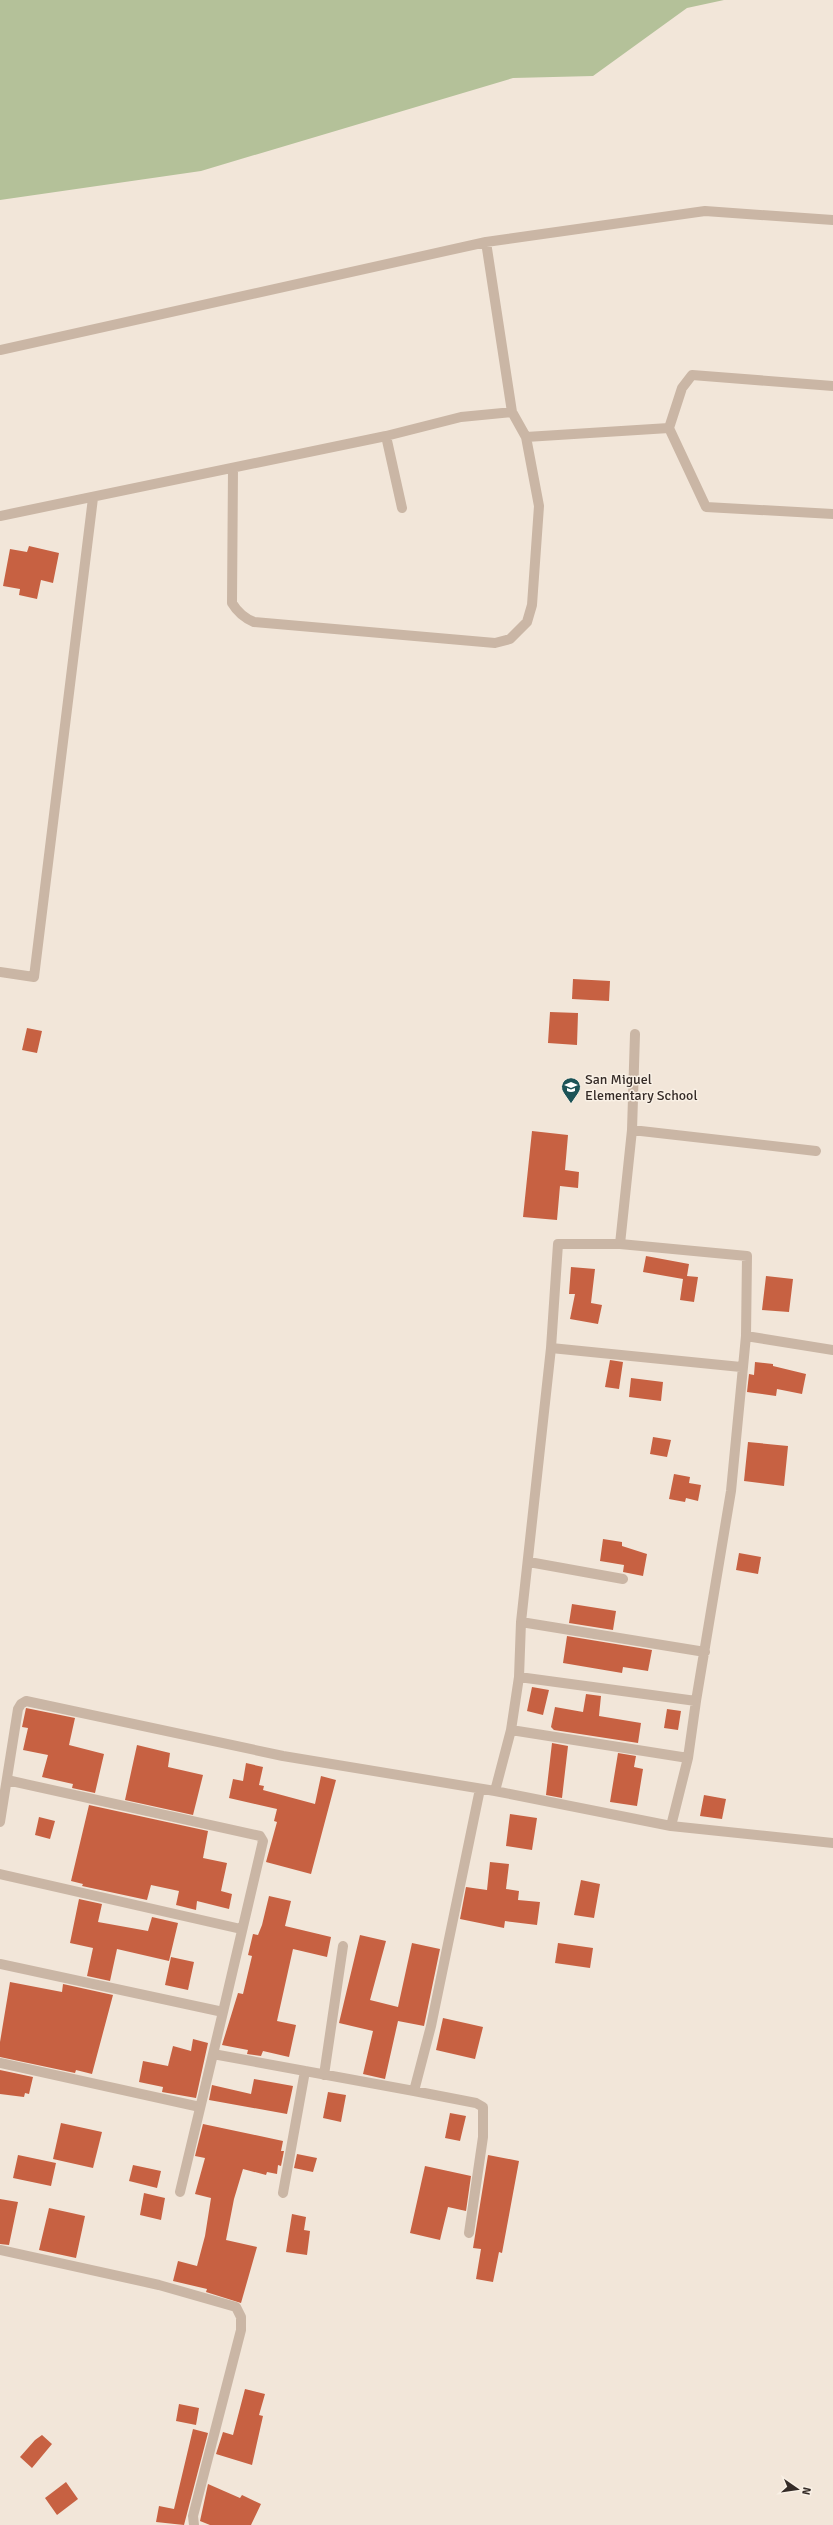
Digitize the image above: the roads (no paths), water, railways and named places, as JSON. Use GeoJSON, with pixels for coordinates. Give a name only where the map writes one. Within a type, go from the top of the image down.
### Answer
{"type":"FeatureCollection","features":[{"type":"Feature","properties":{"kind":"street"},"geometry":{"type":"LineString","coordinates":[[0,350],[486,242],[705,211],[833,220]]}},
{"type":"Feature","properties":{"kind":"street"},"geometry":{"type":"LineString","coordinates":[[233,468],[232,604],[237,612],[246,619],[254,622],[494,643],[510,639],[527,622],[532,605],[539,506],[526,437],[512,412],[486,242]]}},
{"type":"Feature","properties":{"kind":"street"},"geometry":{"type":"LineString","coordinates":[[833,386],[692,375],[682,388],[669,428],[706,507],[833,514]]}},
{"type":"Feature","properties":{"kind":"street"},"geometry":{"type":"LineString","coordinates":[[0,516],[93,498],[386,436],[461,418],[512,412]]}},
{"type":"Feature","properties":{"kind":"street"},"geometry":{"type":"LineString","coordinates":[[526,437],[669,428]]}},
{"type":"Feature","properties":{"kind":"street"},"geometry":{"type":"LineString","coordinates":[[386,436],[402,508]]}},
{"type":"Feature","properties":{"kind":"street"},"geometry":{"type":"LineString","coordinates":[[0,972],[34,977],[93,498]]}},
{"type":"Feature","properties":{"kind":"street"},"geometry":{"type":"LineString","coordinates":[[620,1244],[632,1130],[635,1034]]}},
{"type":"Feature","properties":{"kind":"street"},"geometry":{"type":"LineString","coordinates":[[632,1130],[816,1151]]}},
{"type":"Feature","properties":{"kind":"street"},"geometry":{"type":"LineString","coordinates":[[495,1791],[511,1730],[519,1677],[521,1622],[530,1562],[551,1348],[558,1244],[620,1244],[747,1256],[746,1336],[741,1367],[731,1491],[688,1758],[671,1826]]}},
{"type":"Feature","properties":{"kind":"street"},"geometry":{"type":"LineString","coordinates":[[746,1336],[833,1350]]}},
{"type":"Feature","properties":{"kind":"street"},"geometry":{"type":"LineString","coordinates":[[551,1348],[741,1367]]}},
{"type":"Feature","properties":{"kind":"street"},"geometry":{"type":"LineString","coordinates":[[530,1562],[623,1579]]}},
{"type":"Feature","properties":{"kind":"street"},"geometry":{"type":"LineString","coordinates":[[521,1622],[705,1652]]}},
{"type":"Feature","properties":{"kind":"street"},"geometry":{"type":"LineString","coordinates":[[519,1677],[696,1702]]}},
{"type":"Feature","properties":{"kind":"street"},"geometry":{"type":"LineString","coordinates":[[0,1822],[21,1704],[26,1702],[66,1709],[284,1756],[495,1791],[671,1826],[833,1843]]}},
{"type":"Feature","properties":{"kind":"street"},"geometry":{"type":"LineString","coordinates":[[511,1730],[688,1758]]}},
{"type":"Feature","properties":{"kind":"street"},"geometry":{"type":"LineString","coordinates":[[7,1780],[260,1836],[263,1841],[180,2192]]}},
{"type":"Feature","properties":{"kind":"street"},"geometry":{"type":"LineString","coordinates":[[414,2091],[431,2026],[480,1789]]}},
{"type":"Feature","properties":{"kind":"street"},"geometry":{"type":"LineString","coordinates":[[0,1874],[241,1929]]}},
{"type":"Feature","properties":{"kind":"street"},"geometry":{"type":"LineString","coordinates":[[324,2075],[343,1946]]}},
{"type":"Feature","properties":{"kind":"street"},"geometry":{"type":"LineString","coordinates":[[0,1964],[223,2012]]}},
{"type":"Feature","properties":{"kind":"street"},"geometry":{"type":"LineString","coordinates":[[213,2054],[476,2103],[483,2107],[484,2137],[469,2233]]}},
{"type":"Feature","properties":{"kind":"street"},"geometry":{"type":"LineString","coordinates":[[0,2063],[200,2107]]}},
{"type":"Feature","properties":{"kind":"street"},"geometry":{"type":"LineString","coordinates":[[283,2193],[305,2071]]}},
{"type":"Feature","properties":{"kind":"street"},"geometry":{"type":"LineString","coordinates":[[0,2250],[159,2285],[236,2307],[241,2317],[241,2330],[193,2516],[194,2525]]}},
{"type":"Feature","properties":{"kind":"place","name":"San Miguel Elementary School"},"geometry":{"type":"Point","coordinates":[571,1104]}}]}
